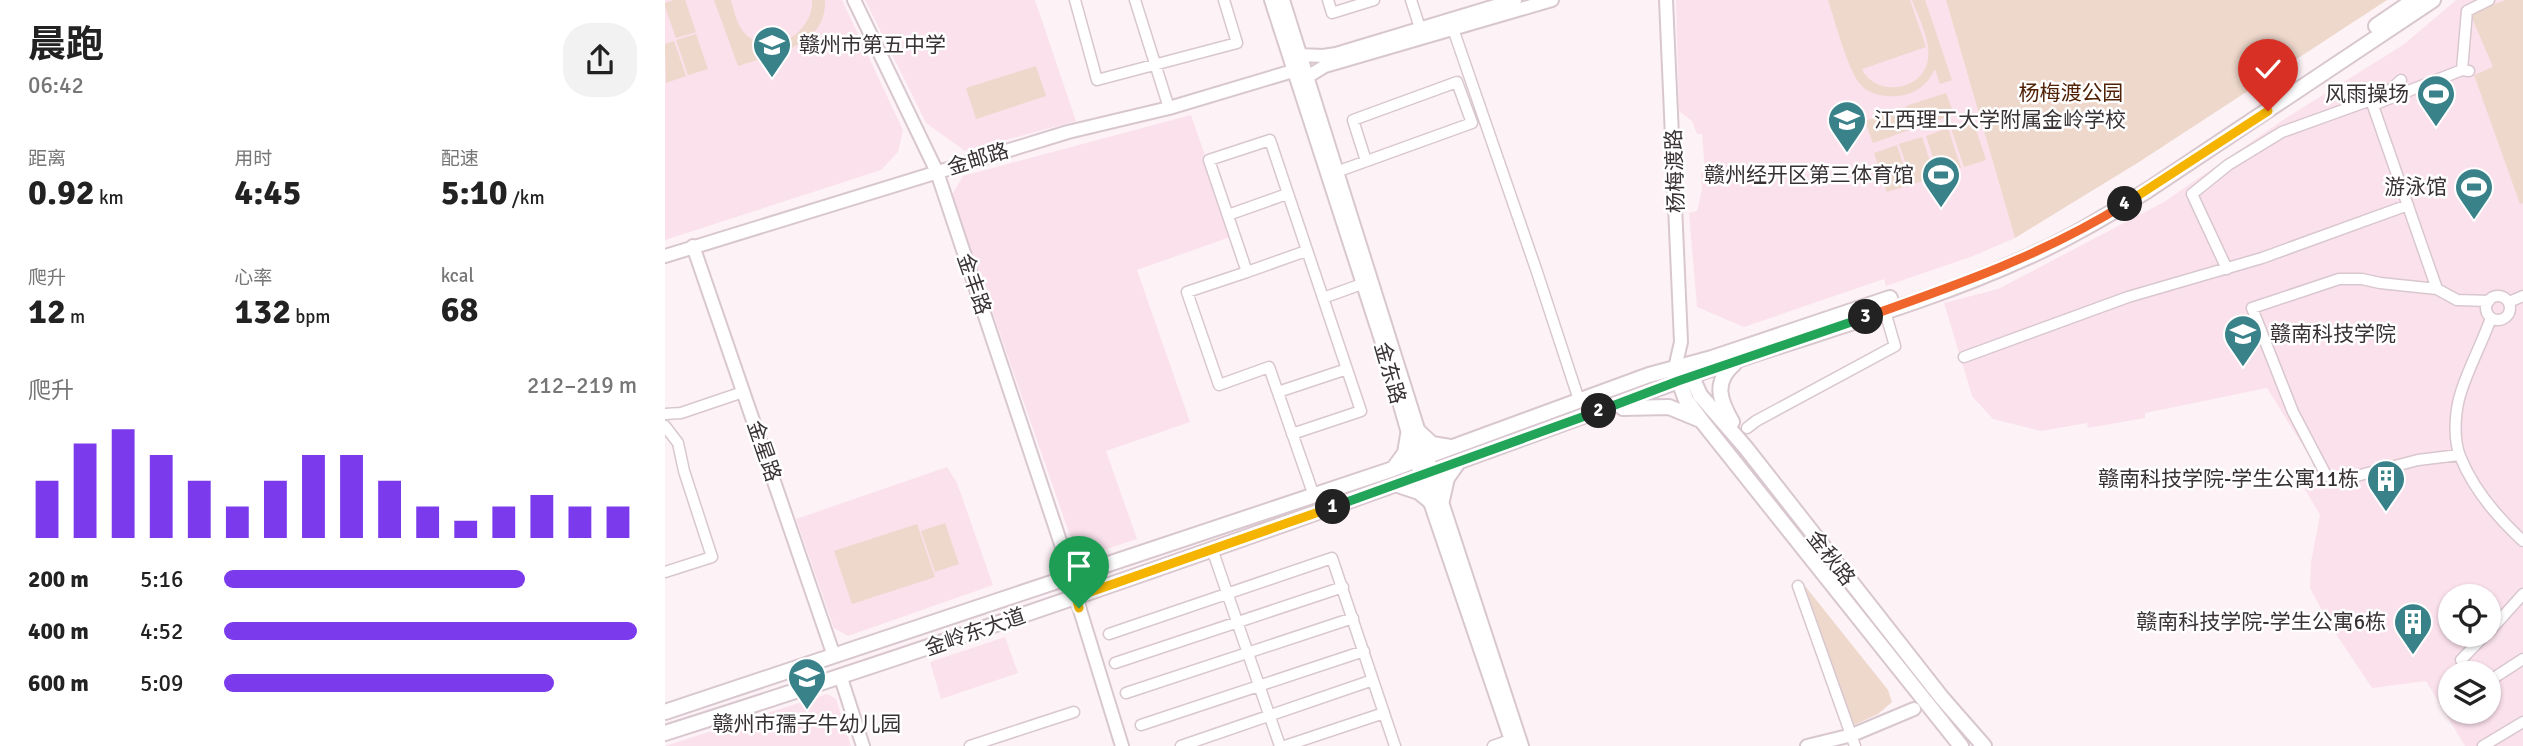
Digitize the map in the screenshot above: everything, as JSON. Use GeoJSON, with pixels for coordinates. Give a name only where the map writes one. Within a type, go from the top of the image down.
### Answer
{"type":"FeatureCollection","features":[{"type":"Feature","properties":{"kind":"main road"},"geometry":{"type":"LineString","coordinates":[[2057,238],[2414,0]]}},
{"type":"Feature","properties":{"kind":"main road"},"geometry":{"type":"LineString","coordinates":[[1683,373],[1735,362],[2057,238],[2148,190],[2433,0]]}},
{"type":"Feature","properties":{"kind":"main road"},"geometry":{"type":"LineString","coordinates":[[1683,373],[1883,306]]}},
{"type":"Feature","properties":{"kind":"main road"},"geometry":{"type":"LineString","coordinates":[[1735,362],[1724,372],[1720,392],[1723,406],[1746,448]]}},
{"type":"Feature","properties":{"kind":"main road","name":"金岭东大道"},"geometry":{"type":"LineString","coordinates":[[665,712],[1314,496],[1459,446],[1579,400],[1683,373]]}},
{"type":"Feature","properties":{"kind":"main road","name":"金岭东大道"},"geometry":{"type":"LineString","coordinates":[[665,733],[841,678],[1396,485],[1601,411],[1683,373]]}},
{"type":"Feature","properties":{"kind":"main road","name":"金秋路"},"geometry":{"type":"LineString","coordinates":[[1683,373],[1686,400],[1961,746]]}},
{"type":"Feature","properties":{"kind":"main road","name":"金秋路"},"geometry":{"type":"LineString","coordinates":[[1683,373],[1746,448],[1942,698],[1984,746]]}},
{"type":"Feature","properties":{"kind":"main road"},"geometry":{"type":"LineString","coordinates":[[1601,411],[1656,405],[1675,408],[1702,420]]}},
{"type":"Feature","properties":{"kind":"main road"},"geometry":{"type":"LineString","coordinates":[[1393,469],[1414,434],[1438,446],[1459,446]]}},
{"type":"Feature","properties":{"kind":"main road"},"geometry":{"type":"LineString","coordinates":[[1396,485],[1412,488],[1436,501],[1447,478],[1459,462]]}},
{"type":"Feature","properties":{"kind":"street","name":"金丰路"},"geometry":{"type":"LineString","coordinates":[[854,0],[937,172],[1072,577]]}},
{"type":"Feature","properties":{"kind":"street"},"geometry":{"type":"LineString","coordinates":[[1076,0],[1097,80],[1237,43],[1224,0]]}},
{"type":"Feature","properties":{"kind":"street"},"geometry":{"type":"LineString","coordinates":[[1135,0],[1169,108]]}},
{"type":"Feature","properties":{"kind":"street","name":"金东路"},"geometry":{"type":"LineString","coordinates":[[1271,0],[1515,744]]}},
{"type":"Feature","properties":{"kind":"street","name":"金东路"},"geometry":{"type":"LineString","coordinates":[[1283,0],[1339,171],[1414,434]]}},
{"type":"Feature","properties":{"kind":"street"},"geometry":{"type":"LineString","coordinates":[[1328,0],[1332,13],[1374,0]]}},
{"type":"Feature","properties":{"kind":"street"},"geometry":{"type":"LineString","coordinates":[[1411,0],[1420,28]]}},
{"type":"Feature","properties":{"kind":"street"},"geometry":{"type":"LineString","coordinates":[[1299,55],[1336,54],[1420,28],[1451,24],[1484,5],[1515,0]]}},
{"type":"Feature","properties":{"kind":"street"},"geometry":{"type":"LineString","coordinates":[[1307,77],[1325,66],[1451,24],[1552,0]]}},
{"type":"Feature","properties":{"kind":"street","name":"杨梅渡路"},"geometry":{"type":"LineString","coordinates":[[1666,0],[1683,373]]}},
{"type":"Feature","properties":{"kind":"street"},"geometry":{"type":"LineString","coordinates":[[2373,105],[2465,70],[2467,11],[2489,0]]}},
{"type":"Feature","properties":{"kind":"street"},"geometry":{"type":"LineString","coordinates":[[1451,24],[1579,400]]}},
{"type":"Feature","properties":{"kind":"street","name":"金邮路"},"geometry":{"type":"LineString","coordinates":[[665,256],[1068,132],[1169,108],[1293,71]]}},
{"type":"Feature","properties":{"kind":"street"},"geometry":{"type":"LineString","coordinates":[[2373,105],[2400,80]]}},
{"type":"Feature","properties":{"kind":"street"},"geometry":{"type":"LineString","coordinates":[[1339,171],[1472,123],[1457,82],[1353,120],[1366,161]]}},
{"type":"Feature","properties":{"kind":"street"},"geometry":{"type":"LineString","coordinates":[[2227,269],[2192,194],[2228,164],[2282,132],[2371,100],[2437,289]]}},
{"type":"Feature","properties":{"kind":"street"},"geometry":{"type":"LineString","coordinates":[[1247,272],[1209,160],[1270,140],[1361,411],[1292,434]]}},
{"type":"Feature","properties":{"kind":"street"},"geometry":{"type":"LineString","coordinates":[[1228,215],[1287,194]]}},
{"type":"Feature","properties":{"kind":"street"},"geometry":{"type":"LineString","coordinates":[[1964,357],[2127,297],[2227,269],[2408,205]]}},
{"type":"Feature","properties":{"kind":"street","name":"金星路"},"geometry":{"type":"LineString","coordinates":[[693,246],[834,656]]}},
{"type":"Feature","properties":{"kind":"street"},"geometry":{"type":"LineString","coordinates":[[1306,250],[1187,292],[1219,385],[1269,367],[1314,496]]}},
{"type":"Feature","properties":{"kind":"street"},"geometry":{"type":"LineString","coordinates":[[2459,455],[2418,460],[2337,481],[2326,475],[2293,412],[2252,308],[2339,279],[2363,279],[2437,289],[2457,300],[2489,301],[2501,296],[2509,302],[2507,317],[2499,320],[2491,318],[2487,312],[2489,301]]}},
{"type":"Feature","properties":{"kind":"street"},"geometry":{"type":"LineString","coordinates":[[1323,298],[1362,284]]}},
{"type":"Feature","properties":{"kind":"street"},"geometry":{"type":"LineString","coordinates":[[2509,302],[2523,296]]}},
{"type":"Feature","properties":{"kind":"street"},"geometry":{"type":"LineString","coordinates":[[1747,428],[1895,346],[1883,306]]}},
{"type":"Feature","properties":{"kind":"street"},"geometry":{"type":"LineString","coordinates":[[2491,318],[2461,394],[2455,430],[2459,455],[2486,502],[2523,541]]}},
{"type":"Feature","properties":{"kind":"street"},"geometry":{"type":"LineString","coordinates":[[1278,392],[1347,369]]}},
{"type":"Feature","properties":{"kind":"street"},"geometry":{"type":"LineString","coordinates":[[665,414],[681,413],[743,392]]}},
{"type":"Feature","properties":{"kind":"street"},"geometry":{"type":"LineString","coordinates":[[665,426],[678,443],[684,471],[712,556],[665,572]]}},
{"type":"Feature","properties":{"kind":"street"},"geometry":{"type":"LineString","coordinates":[[1212,549],[1282,746],[1384,713]]}},
{"type":"Feature","properties":{"kind":"street"},"geometry":{"type":"LineString","coordinates":[[1109,634],[1332,558],[1394,746]]}},
{"type":"Feature","properties":{"kind":"street"},"geometry":{"type":"LineString","coordinates":[[1798,586],[1854,740]]}},
{"type":"Feature","properties":{"kind":"street"},"geometry":{"type":"LineString","coordinates":[[1115,663],[1343,587]]}},
{"type":"Feature","properties":{"kind":"street"},"geometry":{"type":"LineString","coordinates":[[2501,618],[2523,594]]}},
{"type":"Feature","properties":{"kind":"street"},"geometry":{"type":"LineString","coordinates":[[1076,597],[1122,746]]}},
{"type":"Feature","properties":{"kind":"street"},"geometry":{"type":"LineString","coordinates":[[1126,693],[1353,618]]}},
{"type":"Feature","properties":{"kind":"street"},"geometry":{"type":"LineString","coordinates":[[2461,660],[2474,647]]}},
{"type":"Feature","properties":{"kind":"street"},"geometry":{"type":"LineString","coordinates":[[1141,725],[1364,651]]}},
{"type":"Feature","properties":{"kind":"street"},"geometry":{"type":"LineString","coordinates":[[2501,673],[2523,659]]}},
{"type":"Feature","properties":{"kind":"street"},"geometry":{"type":"LineString","coordinates":[[841,678],[863,746]]}},
{"type":"Feature","properties":{"kind":"street"},"geometry":{"type":"LineString","coordinates":[[1181,746],[1373,680]]}},
{"type":"Feature","properties":{"kind":"street"},"geometry":{"type":"LineString","coordinates":[[1807,746],[1854,740],[1914,709]]}},
{"type":"Feature","properties":{"kind":"street"},"geometry":{"type":"LineString","coordinates":[[969,746],[986,744],[1074,712]]}},
{"type":"Feature","properties":{"kind":"street"},"geometry":{"type":"LineString","coordinates":[[2483,746],[2523,722]]}},
{"type":"Feature","properties":{"kind":"street"},"geometry":{"type":"LineString","coordinates":[[1493,746],[1515,744]]}},
{"type":"Feature","properties":{"kind":"shaded area","name":"赣州市第五中学"},"geometry":{"type":"Polygon","coordinates":[[[665,0],[842,0],[903,130],[898,152],[881,170],[665,240],[665,0]]]}},
{"type":"Feature","properties":{"kind":"shaded area"},"geometry":{"type":"Polygon","coordinates":[[[865,0],[1035,0],[1076,121],[965,151],[926,123],[865,0]]]}},
{"type":"Feature","properties":{"kind":"shaded area","name":"江西理工大学附属金岭学校"},"geometry":{"type":"Polygon","coordinates":[[[1676,0],[1946,0],[2015,238],[1973,256],[1886,286],[1884,279],[1744,327],[1697,307],[1689,213],[1697,211],[1702,189],[1701,173],[1705,172],[1702,134],[1697,134],[1692,121],[1679,111],[1676,0]]]}},
{"type":"Feature","properties":{"kind":"shaded area","name":"赣南科技学院"},"geometry":{"type":"Polygon","coordinates":[[[2456,0],[2523,0],[2523,746],[2465,746],[2452,724],[2501,724],[2501,661],[2438,661],[2438,701],[2426,681],[2372,688],[2328,622],[2310,588],[2311,562],[2320,515],[2303,486],[2317,474],[2310,457],[2267,388],[2145,413],[2145,418],[2088,428],[2087,423],[2041,431],[1993,419],[1972,396],[1944,303],[1998,289],[2164,202],[2286,118],[2403,45],[2456,0]]]}},
{"type":"Feature","properties":{"kind":"shaded area"},"geometry":{"type":"Polygon","coordinates":[[[1191,115],[1233,236],[1137,270],[1190,422],[1106,451],[1137,539],[1088,555],[1075,550],[952,195],[963,176],[1191,115]]]}},
{"type":"Feature","properties":{"kind":"shaded area"},"geometry":{"type":"Polygon","coordinates":[[[947,467],[957,483],[993,585],[848,636],[834,628],[796,519],[947,467]]]}},
{"type":"Feature","properties":{"kind":"shaded area"},"geometry":{"type":"Polygon","coordinates":[[[1005,637],[1018,673],[941,699],[930,662],[1005,637]]]}},
{"type":"Feature","properties":{"kind":"shaded area","name":"赣州市孺子牛幼儿园"},"geometry":{"type":"Polygon","coordinates":[[[827,694],[836,699],[851,746],[665,746],[827,694]]]}},
{"type":"Feature","properties":{"kind":"green space"},"geometry":{"type":"Polygon","coordinates":[[[685,0],[696,32],[676,38],[665,7],[665,3],[685,0]]]}},
{"type":"Feature","properties":{"kind":"green space"},"geometry":{"type":"Polygon","coordinates":[[[714,0],[731,0],[736,18],[746,35],[768,44],[790,38],[806,22],[811,12],[812,0],[825,0],[823,16],[808,38],[781,52],[738,66],[714,0]]]}},
{"type":"Feature","properties":{"kind":"green space"},"geometry":{"type":"Polygon","coordinates":[[[1828,0],[1910,0],[1926,47],[1862,69],[1868,78],[1877,84],[1898,87],[1909,84],[1925,70],[1928,44],[1912,0],[1925,0],[1952,80],[1940,84],[1935,69],[1920,88],[1904,95],[1883,96],[1866,89],[1852,70],[1828,0]]]}},
{"type":"Feature","properties":{"kind":"green space","name":"杨梅渡公园"},"geometry":{"type":"Polygon","coordinates":[[[1946,0],[2387,0],[2139,162],[2015,238],[1946,0]]]}},
{"type":"Feature","properties":{"kind":"green space"},"geometry":{"type":"Polygon","coordinates":[[[2506,0],[2523,0],[2523,203],[2520,204],[2474,75],[2493,67],[2470,13],[2506,0]]]}},
{"type":"Feature","properties":{"kind":"green space"},"geometry":{"type":"Polygon","coordinates":[[[696,34],[708,69],[688,75],[676,40],[696,34]]]}},
{"type":"Feature","properties":{"kind":"green space"},"geometry":{"type":"Polygon","coordinates":[[[674,41],[686,76],[666,83],[665,44],[674,41]]]}},
{"type":"Feature","properties":{"kind":"green space"},"geometry":{"type":"Polygon","coordinates":[[[1036,66],[1046,96],[976,119],[966,88],[1036,66]]]}},
{"type":"Feature","properties":{"kind":"green space"},"geometry":{"type":"Polygon","coordinates":[[[1946,93],[1954,115],[1914,128],[1906,106],[1946,93]]]}},
{"type":"Feature","properties":{"kind":"green space"},"geometry":{"type":"Polygon","coordinates":[[[1905,107],[1912,129],[1873,143],[1865,121],[1905,107]]]}},
{"type":"Feature","properties":{"kind":"green space"},"geometry":{"type":"Polygon","coordinates":[[[1973,120],[1986,160],[1964,167],[1951,128],[1973,120]]]}},
{"type":"Feature","properties":{"kind":"green space"},"geometry":{"type":"Polygon","coordinates":[[[1948,128],[1961,168],[1939,175],[1926,136],[1948,128]]]}},
{"type":"Feature","properties":{"kind":"green space"},"geometry":{"type":"Polygon","coordinates":[[[1922,137],[1935,177],[1913,184],[1899,144],[1922,137]]]}},
{"type":"Feature","properties":{"kind":"green space"},"geometry":{"type":"Polygon","coordinates":[[[1897,145],[1910,185],[1887,192],[1874,153],[1897,145]]]}},
{"type":"Feature","properties":{"kind":"green space"},"geometry":{"type":"Polygon","coordinates":[[[945,523],[959,564],[935,572],[921,531],[945,523]]]}},
{"type":"Feature","properties":{"kind":"green space"},"geometry":{"type":"Polygon","coordinates":[[[917,524],[935,577],[852,604],[834,551],[917,524]]]}},
{"type":"Feature","properties":{"kind":"green space"},"geometry":{"type":"Polygon","coordinates":[[[1801,581],[1888,690],[1892,702],[1878,714],[1854,725],[1801,581]]]}},
{"type":"Feature","properties":{"kind":"place","name":"赣州市第五中学"},"geometry":{"type":"Point","coordinates":[772,79]}},
{"type":"Feature","properties":{"kind":"place","name":"风雨操场"},"geometry":{"type":"Point","coordinates":[2436,128]}},
{"type":"Feature","properties":{"kind":"place","name":"江西理工大学附属金岭学校"},"geometry":{"type":"Point","coordinates":[1847,154]}},
{"type":"Feature","properties":{"kind":"place","name":"赣州经开区第三体育馆"},"geometry":{"type":"Point","coordinates":[1941,209]}},
{"type":"Feature","properties":{"kind":"place","name":"游泳馆"},"geometry":{"type":"Point","coordinates":[2474,221]}},
{"type":"Feature","properties":{"kind":"place","name":"赣南科技学院"},"geometry":{"type":"Point","coordinates":[2243,368]}},
{"type":"Feature","properties":{"kind":"place","name":"赣南科技学院-学生公寓11栋"},"geometry":{"type":"Point","coordinates":[2386,513]}},
{"type":"Feature","properties":{"kind":"place","name":"赣南科技学院-学生公寓6栋"},"geometry":{"type":"Point","coordinates":[2413,656]}},
{"type":"Feature","properties":{"kind":"place","name":"赣州市孺子牛幼儿园"},"geometry":{"type":"Point","coordinates":[807,711]}},
{"type":"Feature","properties":{"kind":"route"},"geometry":{"type":"LineString","coordinates":[[1079,608],[1076,597],[2020,261],[2102,219],[2268,111]]}}]}
